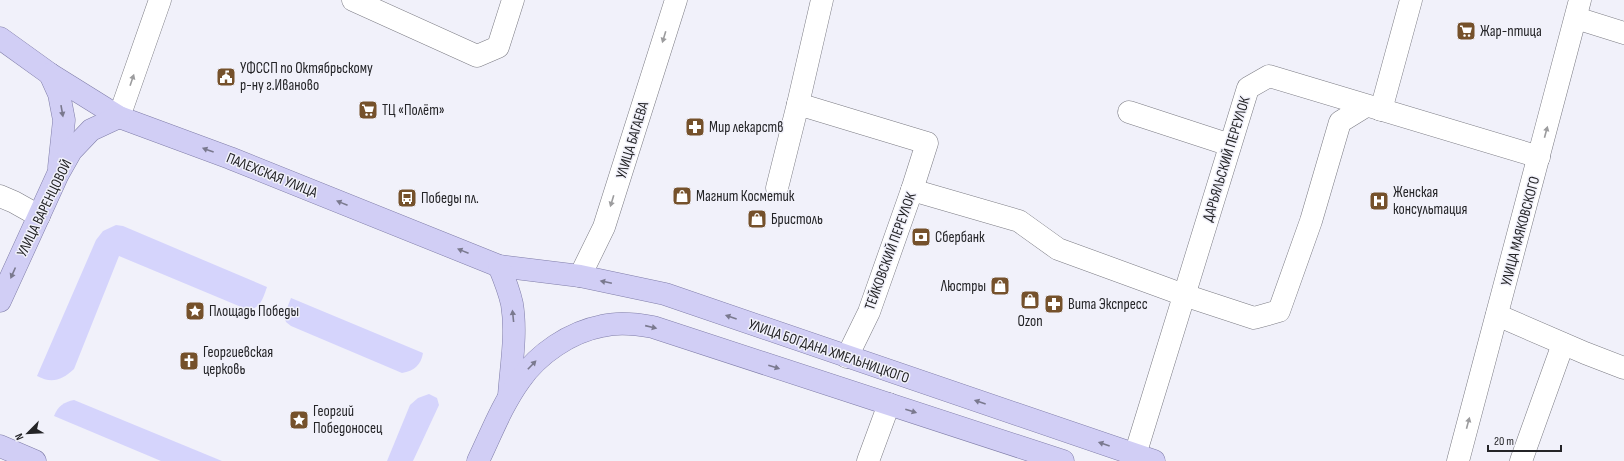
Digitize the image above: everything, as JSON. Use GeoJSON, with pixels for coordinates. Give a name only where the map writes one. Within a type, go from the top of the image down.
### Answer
{"type":"FeatureCollection","features":[{"type":"Feature","properties":{"kind":"main road","name":"ПАЛЕХСКАЯ УЛИЦА"},"geometry":{"type":"LineString","coordinates":[[0,38],[50,74],[119,117],[230,158],[499,266]]}},
{"type":"Feature","properties":{"kind":"main road"},"geometry":{"type":"LineString","coordinates":[[50,74],[59,94],[64,120],[58,174]]}},
{"type":"Feature","properties":{"kind":"main road","name":"УЛИЦА ВАРЕНЦОВОЙ"},"geometry":{"type":"LineString","coordinates":[[0,301],[38,216],[71,151],[91,130],[119,117]]}},
{"type":"Feature","properties":{"kind":"main road","name":"УЛИЦА БОГДАНА ХМЕЛЬНИЦКОГО"},"geometry":{"type":"LineString","coordinates":[[499,266],[580,276],[665,294],[1144,458]]}},
{"type":"Feature","properties":{"kind":"main road"},"geometry":{"type":"LineString","coordinates":[[478,461],[500,412],[510,397],[514,323],[512,303],[499,266]]}},
{"type":"Feature","properties":{"kind":"main road","name":"УЛИЦА БОГДАНА ХМЕЛЬНИЦКОГО"},"geometry":{"type":"LineString","coordinates":[[510,397],[520,380],[532,365],[553,348],[582,332],[602,326],[624,324],[653,327],[1063,461]]}},
{"type":"Feature","properties":{"kind":"main road"},"geometry":{"type":"LineString","coordinates":[[0,446],[35,461]]}},
{"type":"Feature","properties":{"kind":"street"},"geometry":{"type":"LineString","coordinates":[[119,117],[160,0]]}},
{"type":"Feature","properties":{"kind":"street"},"geometry":{"type":"LineString","coordinates":[[353,0],[477,56],[498,47],[513,0]]}},
{"type":"Feature","properties":{"kind":"street","name":"УЛИЦА БАГАЕВА"},"geometry":{"type":"LineString","coordinates":[[580,276],[604,227],[676,0]]}},
{"type":"Feature","properties":{"kind":"street"},"geometry":{"type":"LineString","coordinates":[[777,188],[822,0]]}},
{"type":"Feature","properties":{"kind":"street"},"geometry":{"type":"LineString","coordinates":[[912,190],[1019,221],[1058,249],[1184,295],[1254,318],[1279,310],[1310,221],[1340,122],[1374,108],[1411,0]]}},
{"type":"Feature","properties":{"kind":"street"},"geometry":{"type":"LineString","coordinates":[[1578,9],[1624,33]]}},
{"type":"Feature","properties":{"kind":"street","name":"УЛИЦА МАЯКОВСКОГО"},"geometry":{"type":"LineString","coordinates":[[1458,461],[1578,9]]}},
{"type":"Feature","properties":{"kind":"street","name":"ДАРЬЯЛЬСКИЙ ПЕРЕУЛОК"},"geometry":{"type":"LineString","coordinates":[[1144,458],[1184,295],[1248,88],[1269,76],[1539,157]]}},
{"type":"Feature","properties":{"kind":"street","name":"ТЕЙКОВСКИЙ ПЕРЕУЛОК"},"geometry":{"type":"LineString","coordinates":[[798,104],[927,142],[912,190],[869,312],[847,357]]}},
{"type":"Feature","properties":{"kind":"street"},"geometry":{"type":"LineString","coordinates":[[1129,112],[1230,145]]}},
{"type":"Feature","properties":{"kind":"street"},"geometry":{"type":"LineString","coordinates":[[0,196],[14,202],[38,216]]}},
{"type":"Feature","properties":{"kind":"street"},"geometry":{"type":"LineString","coordinates":[[1497,315],[1563,344],[1624,368]]}},
{"type":"Feature","properties":{"kind":"street"},"geometry":{"type":"LineString","coordinates":[[1521,461],[1563,344]]}},
{"type":"Feature","properties":{"kind":"street"},"geometry":{"type":"LineString","coordinates":[[868,461],[889,404]]}},
{"type":"Feature","properties":{"kind":"shaded area"},"geometry":{"type":"Polygon","coordinates":[[[116,225],[123,226],[267,287],[260,303],[255,308],[246,309],[119,256],[74,369],[57,380],[47,380],[37,376],[96,240],[103,231],[116,225]]]}},
{"type":"Feature","properties":{"kind":"shaded area"},"geometry":{"type":"Polygon","coordinates":[[[291,298],[423,353],[421,361],[410,371],[402,373],[291,326],[286,322],[284,316],[291,298]]]}},
{"type":"Feature","properties":{"kind":"shaded area"},"geometry":{"type":"Polygon","coordinates":[[[429,394],[437,398],[439,405],[413,461],[387,461],[410,405],[418,398],[429,394]]]}},
{"type":"Feature","properties":{"kind":"shaded area"},"geometry":{"type":"Polygon","coordinates":[[[74,400],[222,461],[161,461],[54,416],[62,405],[74,400]]]}},
{"type":"Feature","properties":{"kind":"place","name":"Жар-птица"},"geometry":{"type":"Point","coordinates":[1466,31]}},
{"type":"Feature","properties":{"kind":"place","name":"УФССП по Октябрьскому р-ну г.Иваново"},"geometry":{"type":"Point","coordinates":[226,77]}},
{"type":"Feature","properties":{"kind":"place","name":"ТЦ «Полёт»"},"geometry":{"type":"Point","coordinates":[368,110]}},
{"type":"Feature","properties":{"kind":"place","name":"Мир лекарств"},"geometry":{"type":"Point","coordinates":[695,127]}},
{"type":"Feature","properties":{"kind":"place","name":"Магнит Косметик"},"geometry":{"type":"Point","coordinates":[682,196]}},
{"type":"Feature","properties":{"kind":"place","name":"Победы пл."},"geometry":{"type":"Point","coordinates":[407,198]}},
{"type":"Feature","properties":{"kind":"place","name":"Женская консультация"},"geometry":{"type":"Point","coordinates":[1379,201]}},
{"type":"Feature","properties":{"kind":"place","name":"Бристоль"},"geometry":{"type":"Point","coordinates":[757,219]}},
{"type":"Feature","properties":{"kind":"place","name":"Сбербанк"},"geometry":{"type":"Point","coordinates":[921,237]}},
{"type":"Feature","properties":{"kind":"place","name":"Люстры"},"geometry":{"type":"Point","coordinates":[1000,286]}},
{"type":"Feature","properties":{"kind":"place","name":"Ozon"},"geometry":{"type":"Point","coordinates":[1030,300]}},
{"type":"Feature","properties":{"kind":"place","name":"Вита Экспресс"},"geometry":{"type":"Point","coordinates":[1054,304]}},
{"type":"Feature","properties":{"kind":"place","name":"Площадь Победы"},"geometry":{"type":"Point","coordinates":[195,311]}},
{"type":"Feature","properties":{"kind":"place","name":"Георгиевская церковь"},"geometry":{"type":"Point","coordinates":[189,361]}},
{"type":"Feature","properties":{"kind":"place","name":"Георгий Победоносец"},"geometry":{"type":"Point","coordinates":[299,420]}}]}
